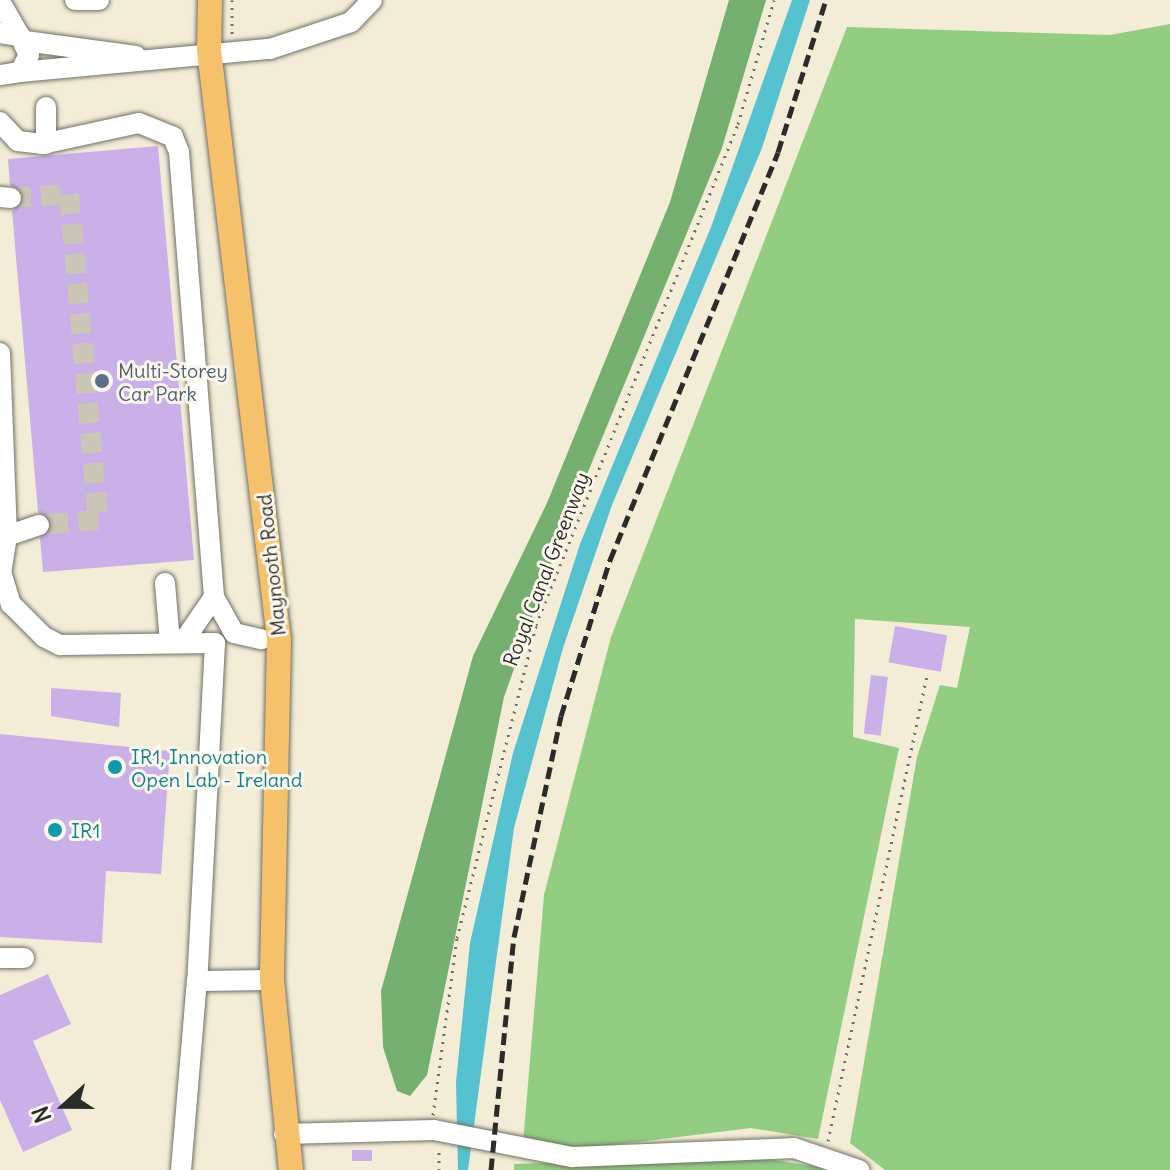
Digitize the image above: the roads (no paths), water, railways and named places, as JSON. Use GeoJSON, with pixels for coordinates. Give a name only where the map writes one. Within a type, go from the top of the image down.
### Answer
{"type":"FeatureCollection","features":[{"type":"Feature","properties":{"kind":"main road","name":"Maynooth Road"},"geometry":{"type":"LineString","coordinates":[[210,0],[209,50],[279,640],[272,980],[284,1134],[291,1170]]}},
{"type":"Feature","properties":{"kind":"street"},"geometry":{"type":"LineString","coordinates":[[75,0],[99,0]]}},
{"type":"Feature","properties":{"kind":"street"},"geometry":{"type":"LineString","coordinates":[[8,78],[95,70],[142,57],[209,50],[270,49],[351,22],[372,0]]}},
{"type":"Feature","properties":{"kind":"street"},"geometry":{"type":"LineString","coordinates":[[10,19],[142,57]]}},
{"type":"Feature","properties":{"kind":"street"},"geometry":{"type":"LineString","coordinates":[[8,78],[29,55],[10,19]]}},
{"type":"Feature","properties":{"kind":"street"},"geometry":{"type":"LineString","coordinates":[[46,107],[46,144]]}},
{"type":"Feature","properties":{"kind":"street"},"geometry":{"type":"LineString","coordinates":[[0,122],[18,141],[46,144],[139,123],[173,137],[186,194],[214,597],[234,633],[265,639],[215,643],[60,645],[44,637],[5,589],[0,552],[7,536],[0,353]]}},
{"type":"Feature","properties":{"kind":"street"},"geometry":{"type":"LineString","coordinates":[[7,536],[39,525]]}},
{"type":"Feature","properties":{"kind":"street"},"geometry":{"type":"LineString","coordinates":[[165,583],[177,642]]}},
{"type":"Feature","properties":{"kind":"street"},"geometry":{"type":"LineString","coordinates":[[177,642],[214,597]]}},
{"type":"Feature","properties":{"kind":"street"},"geometry":{"type":"LineString","coordinates":[[181,1170],[197,981],[215,643]]}},
{"type":"Feature","properties":{"kind":"street"},"geometry":{"type":"LineString","coordinates":[[0,958],[24,958]]}},
{"type":"Feature","properties":{"kind":"street"},"geometry":{"type":"LineString","coordinates":[[197,981],[272,980]]}},
{"type":"Feature","properties":{"kind":"street"},"geometry":{"type":"LineString","coordinates":[[284,1134],[442,1131],[572,1157],[767,1147],[825,1154],[859,1170]]}},
{"type":"Feature","properties":{"kind":"water"},"geometry":{"type":"Polygon","coordinates":[[[792,0],[810,0],[762,148],[612,505],[563,648],[514,828],[468,1170],[458,1170],[456,1082],[470,943],[513,753],[580,544],[711,227],[792,0]]]}},
{"type":"Feature","properties":{"kind":"tunnel"},"geometry":{"type":"LineString","coordinates":[[11,198],[69,194],[98,520],[39,525]]}},
{"type":"Feature","properties":{"kind":"railway"},"geometry":{"type":"LineString","coordinates":[[491,1170],[514,937],[561,716],[610,560],[778,152],[826,0]]}},
{"type":"Feature","properties":{"kind":"place","name":"Multi-Storey Car Park"},"geometry":{"type":"Point","coordinates":[102,381]}},
{"type":"Feature","properties":{"kind":"place","name":"IR1, Innovation Open Lab - Ireland"},"geometry":{"type":"Point","coordinates":[115,767]}},
{"type":"Feature","properties":{"kind":"place","name":"IR1"},"geometry":{"type":"Point","coordinates":[55,830]}}]}
